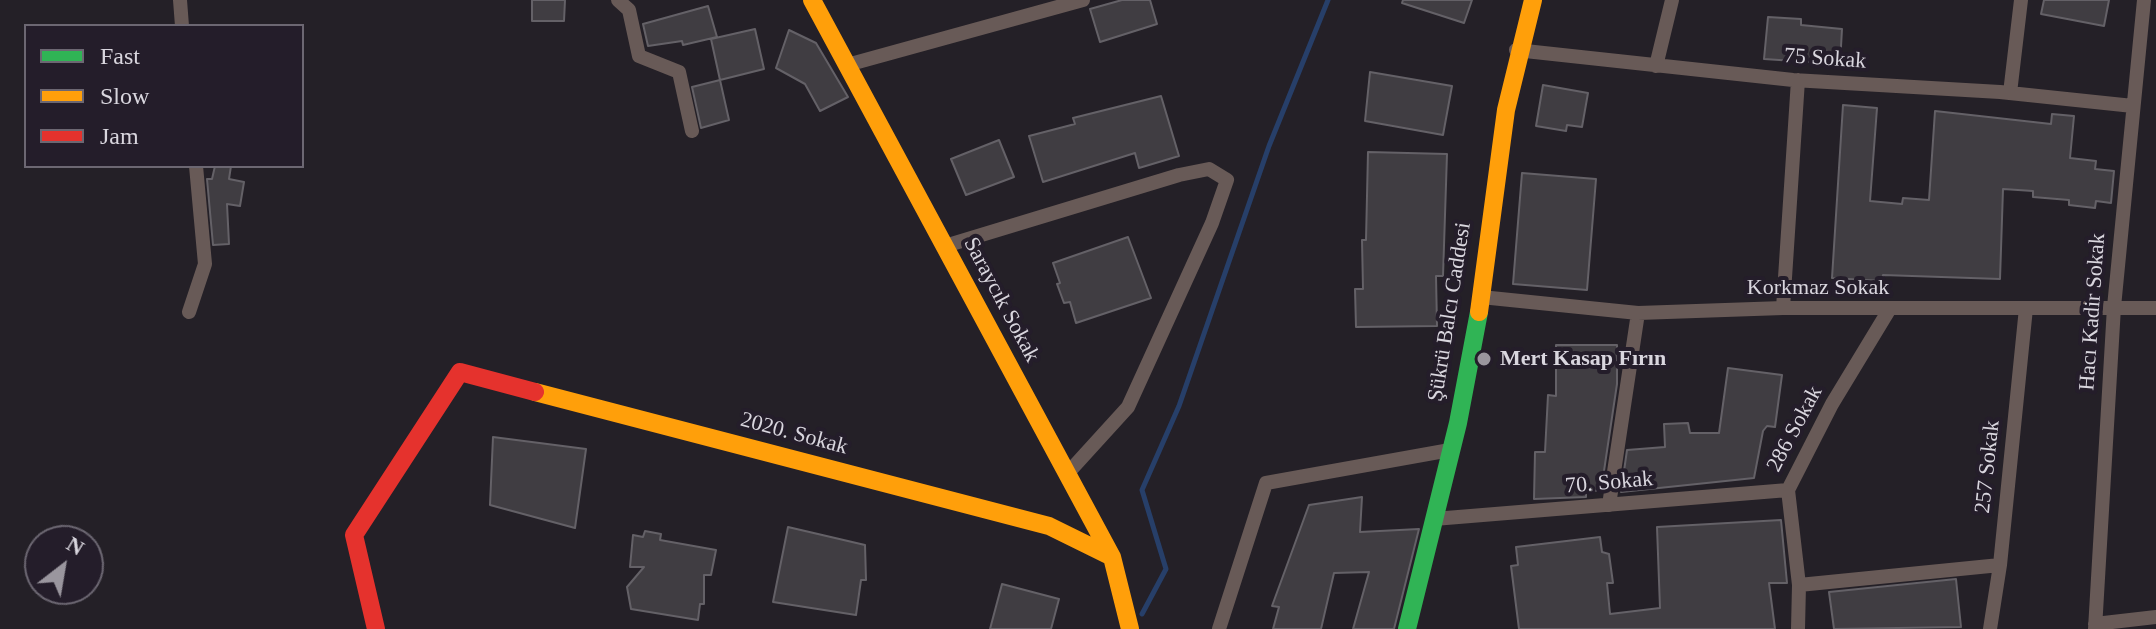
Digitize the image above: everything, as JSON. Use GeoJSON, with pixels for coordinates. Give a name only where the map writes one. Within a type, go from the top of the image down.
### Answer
{"type":"FeatureCollection","features":[{"type":"Feature","properties":{"kind":"street"},"geometry":{"type":"LineString","coordinates":[[180,0],[182,24]]}},
{"type":"Feature","properties":{"kind":"street"},"geometry":{"type":"LineString","coordinates":[[618,0],[629,10],[639,56],[679,72],[692,131]]}},
{"type":"Feature","properties":{"kind":"street","name":"Saraycık Sokak"},"geometry":{"type":"LineString","coordinates":[[812,0],[1112,557],[1130,629]]}},
{"type":"Feature","properties":{"kind":"street"},"geometry":{"type":"LineString","coordinates":[[847,65],[1083,0]]}},
{"type":"Feature","properties":{"kind":"street","name":"Şükrü Balcı Caddesi"},"geometry":{"type":"LineString","coordinates":[[1407,629],[1450,450],[1481,297],[1494,179],[1516,50],[1533,0]]}},
{"type":"Feature","properties":{"kind":"street"},"geometry":{"type":"LineString","coordinates":[[1656,66],[1672,0]]}},
{"type":"Feature","properties":{"kind":"street"},"geometry":{"type":"LineString","coordinates":[[2010,93],[2021,0]]}},
{"type":"Feature","properties":{"kind":"street","name":"Hacı Kadir Sokak"},"geometry":{"type":"LineString","coordinates":[[2095,626],[2114,307],[2144,0]]}},
{"type":"Feature","properties":{"kind":"street","name":"75 Sokak"},"geometry":{"type":"LineString","coordinates":[[1516,50],[1798,80],[2010,93],[2133,106]]}},
{"type":"Feature","properties":{"kind":"street"},"geometry":{"type":"LineString","coordinates":[[1783,308],[1798,80]]}},
{"type":"Feature","properties":{"kind":"street"},"geometry":{"type":"LineString","coordinates":[[189,312],[205,264],[196,168]]}},
{"type":"Feature","properties":{"kind":"street"},"geometry":{"type":"LineString","coordinates":[[945,246],[1179,175],[1209,169],[1227,180],[1199,252],[1128,407],[1067,474]]}},
{"type":"Feature","properties":{"kind":"street","name":"Korkmaz Sokak"},"geometry":{"type":"LineString","coordinates":[[1481,297],[1638,313],[1783,308],[2156,308]]}},
{"type":"Feature","properties":{"kind":"street","name":"257 Sokak"},"geometry":{"type":"LineString","coordinates":[[1990,629],[2000,565],[2026,308]]}},
{"type":"Feature","properties":{"kind":"street","name":"286 Sokak"},"geometry":{"type":"LineString","coordinates":[[1798,629],[1799,585],[1788,490],[1832,404],[1889,310]]}},
{"type":"Feature","properties":{"kind":"street"},"geometry":{"type":"LineString","coordinates":[[1609,505],[1638,313]]}},
{"type":"Feature","properties":{"kind":"street","name":"2020. Sokak"},"geometry":{"type":"LineString","coordinates":[[376,629],[354,535],[460,372],[1049,526],[1112,557]]}},
{"type":"Feature","properties":{"kind":"street"},"geometry":{"type":"LineString","coordinates":[[1219,629],[1266,483],[1450,450]]}},
{"type":"Feature","properties":{"kind":"street","name":"70. Sokak"},"geometry":{"type":"LineString","coordinates":[[1434,519],[1788,490]]}},
{"type":"Feature","properties":{"kind":"street"},"geometry":{"type":"LineString","coordinates":[[1799,585],[2000,565]]}},
{"type":"Feature","properties":{"kind":"street"},"geometry":{"type":"LineString","coordinates":[[2095,626],[2156,617]]}},
{"type":"Feature","properties":{"kind":"building"},"geometry":{"type":"Polygon","coordinates":[[[532,0],[565,0],[564,21],[532,21],[532,0]]]}},
{"type":"Feature","properties":{"kind":"building"},"geometry":{"type":"Polygon","coordinates":[[[1122,0],[1150,0],[1157,24],[1100,42],[1090,9],[1122,0]]]}},
{"type":"Feature","properties":{"kind":"building"},"geometry":{"type":"Polygon","coordinates":[[[1403,0],[1472,0],[1464,23],[1402,3],[1403,0]]]}},
{"type":"Feature","properties":{"kind":"building"},"geometry":{"type":"Polygon","coordinates":[[[2044,0],[2109,0],[2104,26],[2041,14],[2044,0]]]}},
{"type":"Feature","properties":{"kind":"building"},"geometry":{"type":"Polygon","coordinates":[[[708,6],[717,37],[683,45],[682,41],[648,46],[643,24],[708,6]]]}},
{"type":"Feature","properties":{"kind":"building"},"geometry":{"type":"Polygon","coordinates":[[[1768,17],[1801,19],[1801,25],[1842,29],[1840,64],[1764,59],[1768,17]]]}},
{"type":"Feature","properties":{"kind":"building"},"geometry":{"type":"Polygon","coordinates":[[[755,29],[764,69],[720,80],[711,39],[755,29]]]}},
{"type":"Feature","properties":{"kind":"building"},"geometry":{"type":"Polygon","coordinates":[[[789,30],[816,43],[848,97],[820,111],[805,84],[776,68],[789,30]]]}},
{"type":"Feature","properties":{"kind":"building"},"geometry":{"type":"Polygon","coordinates":[[[1370,72],[1452,86],[1443,135],[1365,121],[1370,72]]]}},
{"type":"Feature","properties":{"kind":"building"},"geometry":{"type":"Polygon","coordinates":[[[720,80],[729,120],[701,128],[692,87],[720,80]]]}},
{"type":"Feature","properties":{"kind":"building"},"geometry":{"type":"Polygon","coordinates":[[[1543,85],[1588,93],[1582,127],[1567,125],[1566,131],[1536,126],[1543,85]]]}},
{"type":"Feature","properties":{"kind":"building"},"geometry":{"type":"Polygon","coordinates":[[[1161,96],[1179,156],[1139,168],[1135,153],[1043,182],[1029,136],[1075,124],[1073,118],[1161,96]]]}},
{"type":"Feature","properties":{"kind":"building"},"geometry":{"type":"Polygon","coordinates":[[[1843,105],[1877,108],[1870,201],[1902,204],[1903,198],[1929,200],[1935,111],[2051,124],[2052,114],[2074,116],[2070,158],[2096,161],[2095,169],[2114,171],[2111,203],[2096,201],[2095,208],[2069,205],[2069,200],[2033,197],[2033,191],[2003,189],[2000,279],[1883,275],[1882,281],[1832,278],[1843,105]]]}},
{"type":"Feature","properties":{"kind":"building"},"geometry":{"type":"Polygon","coordinates":[[[999,140],[1014,177],[966,195],[951,159],[999,140]]]}},
{"type":"Feature","properties":{"kind":"building"},"geometry":{"type":"Polygon","coordinates":[[[1368,152],[1447,154],[1443,276],[1436,276],[1437,326],[1356,327],[1355,289],[1363,289],[1362,240],[1366,240],[1368,152]]]}},
{"type":"Feature","properties":{"kind":"building"},"geometry":{"type":"Polygon","coordinates":[[[215,168],[231,168],[229,179],[244,182],[240,206],[227,204],[229,244],[213,245],[207,179],[212,179],[215,168]]]}},
{"type":"Feature","properties":{"kind":"building"},"geometry":{"type":"Polygon","coordinates":[[[1522,173],[1596,179],[1587,290],[1513,284],[1522,173]]]}},
{"type":"Feature","properties":{"kind":"building"},"geometry":{"type":"Polygon","coordinates":[[[1128,237],[1151,298],[1076,323],[1070,302],[1064,303],[1053,263],[1128,237]]]}},
{"type":"Feature","properties":{"kind":"building"},"geometry":{"type":"Polygon","coordinates":[[[1556,345],[1617,345],[1617,384],[1601,491],[1586,490],[1586,497],[1534,499],[1535,452],[1545,452],[1548,395],[1556,396],[1556,345]]]}},
{"type":"Feature","properties":{"kind":"building"},"geometry":{"type":"Polygon","coordinates":[[[1728,368],[1782,375],[1775,427],[1767,426],[1763,431],[1754,478],[1621,492],[1627,450],[1665,447],[1664,424],[1688,423],[1690,433],[1719,433],[1728,368]]]}},
{"type":"Feature","properties":{"kind":"building"},"geometry":{"type":"Polygon","coordinates":[[[493,437],[586,449],[575,528],[490,505],[493,437]]]}},
{"type":"Feature","properties":{"kind":"building"},"geometry":{"type":"Polygon","coordinates":[[[1362,497],[1360,532],[1419,529],[1394,629],[1353,629],[1369,572],[1334,573],[1321,629],[1273,629],[1279,607],[1272,606],[1309,505],[1362,497]]]}},
{"type":"Feature","properties":{"kind":"building"},"geometry":{"type":"Polygon","coordinates":[[[1781,520],[1787,583],[1769,583],[1775,629],[1519,629],[1511,566],[1518,565],[1516,547],[1600,537],[1602,552],[1609,554],[1613,583],[1607,583],[1610,614],[1660,608],[1657,527],[1781,520]]]}},
{"type":"Feature","properties":{"kind":"building"},"geometry":{"type":"Polygon","coordinates":[[[788,527],[865,545],[866,580],[861,580],[856,615],[773,602],[788,527]]]}},
{"type":"Feature","properties":{"kind":"building"},"geometry":{"type":"Polygon","coordinates":[[[645,531],[661,534],[660,540],[716,550],[711,575],[704,575],[704,604],[700,604],[698,620],[631,609],[627,587],[644,567],[630,567],[633,535],[643,537],[645,531]]]}},
{"type":"Feature","properties":{"kind":"building"},"geometry":{"type":"Polygon","coordinates":[[[1956,579],[1961,627],[1834,629],[1829,592],[1956,579]]]}},
{"type":"Feature","properties":{"kind":"building"},"geometry":{"type":"Polygon","coordinates":[[[1002,584],[1059,599],[1051,629],[990,629],[1002,584]]]}},
{"type":"Feature","properties":{"kind":"waterway"},"geometry":{"type":"LineString","coordinates":[[1142,614],[1166,569],[1142,490],[1179,406],[1269,146],[1328,0]]}},
{"type":"Feature","properties":{"kind":"traffic: fast"},"geometry":{"type":"LineString","coordinates":[[1407,629],[1458,423],[1479,312]]}},
{"type":"Feature","properties":{"kind":"traffic: slow"},"geometry":{"type":"LineString","coordinates":[[812,0],[1112,557],[1130,629]]}},
{"type":"Feature","properties":{"kind":"traffic: slow"},"geometry":{"type":"LineString","coordinates":[[1479,312],[1506,110],[1533,0]]}},
{"type":"Feature","properties":{"kind":"traffic: slow"},"geometry":{"type":"LineString","coordinates":[[535,392],[1049,526],[1112,557]]}},
{"type":"Feature","properties":{"kind":"traffic: jam"},"geometry":{"type":"LineString","coordinates":[[376,629],[354,535],[460,372],[535,392]]}},
{"type":"Feature","properties":{"kind":"place","name":"Mert Kasap Fırın"},"geometry":{"type":"Point","coordinates":[1484,359]}}]}
